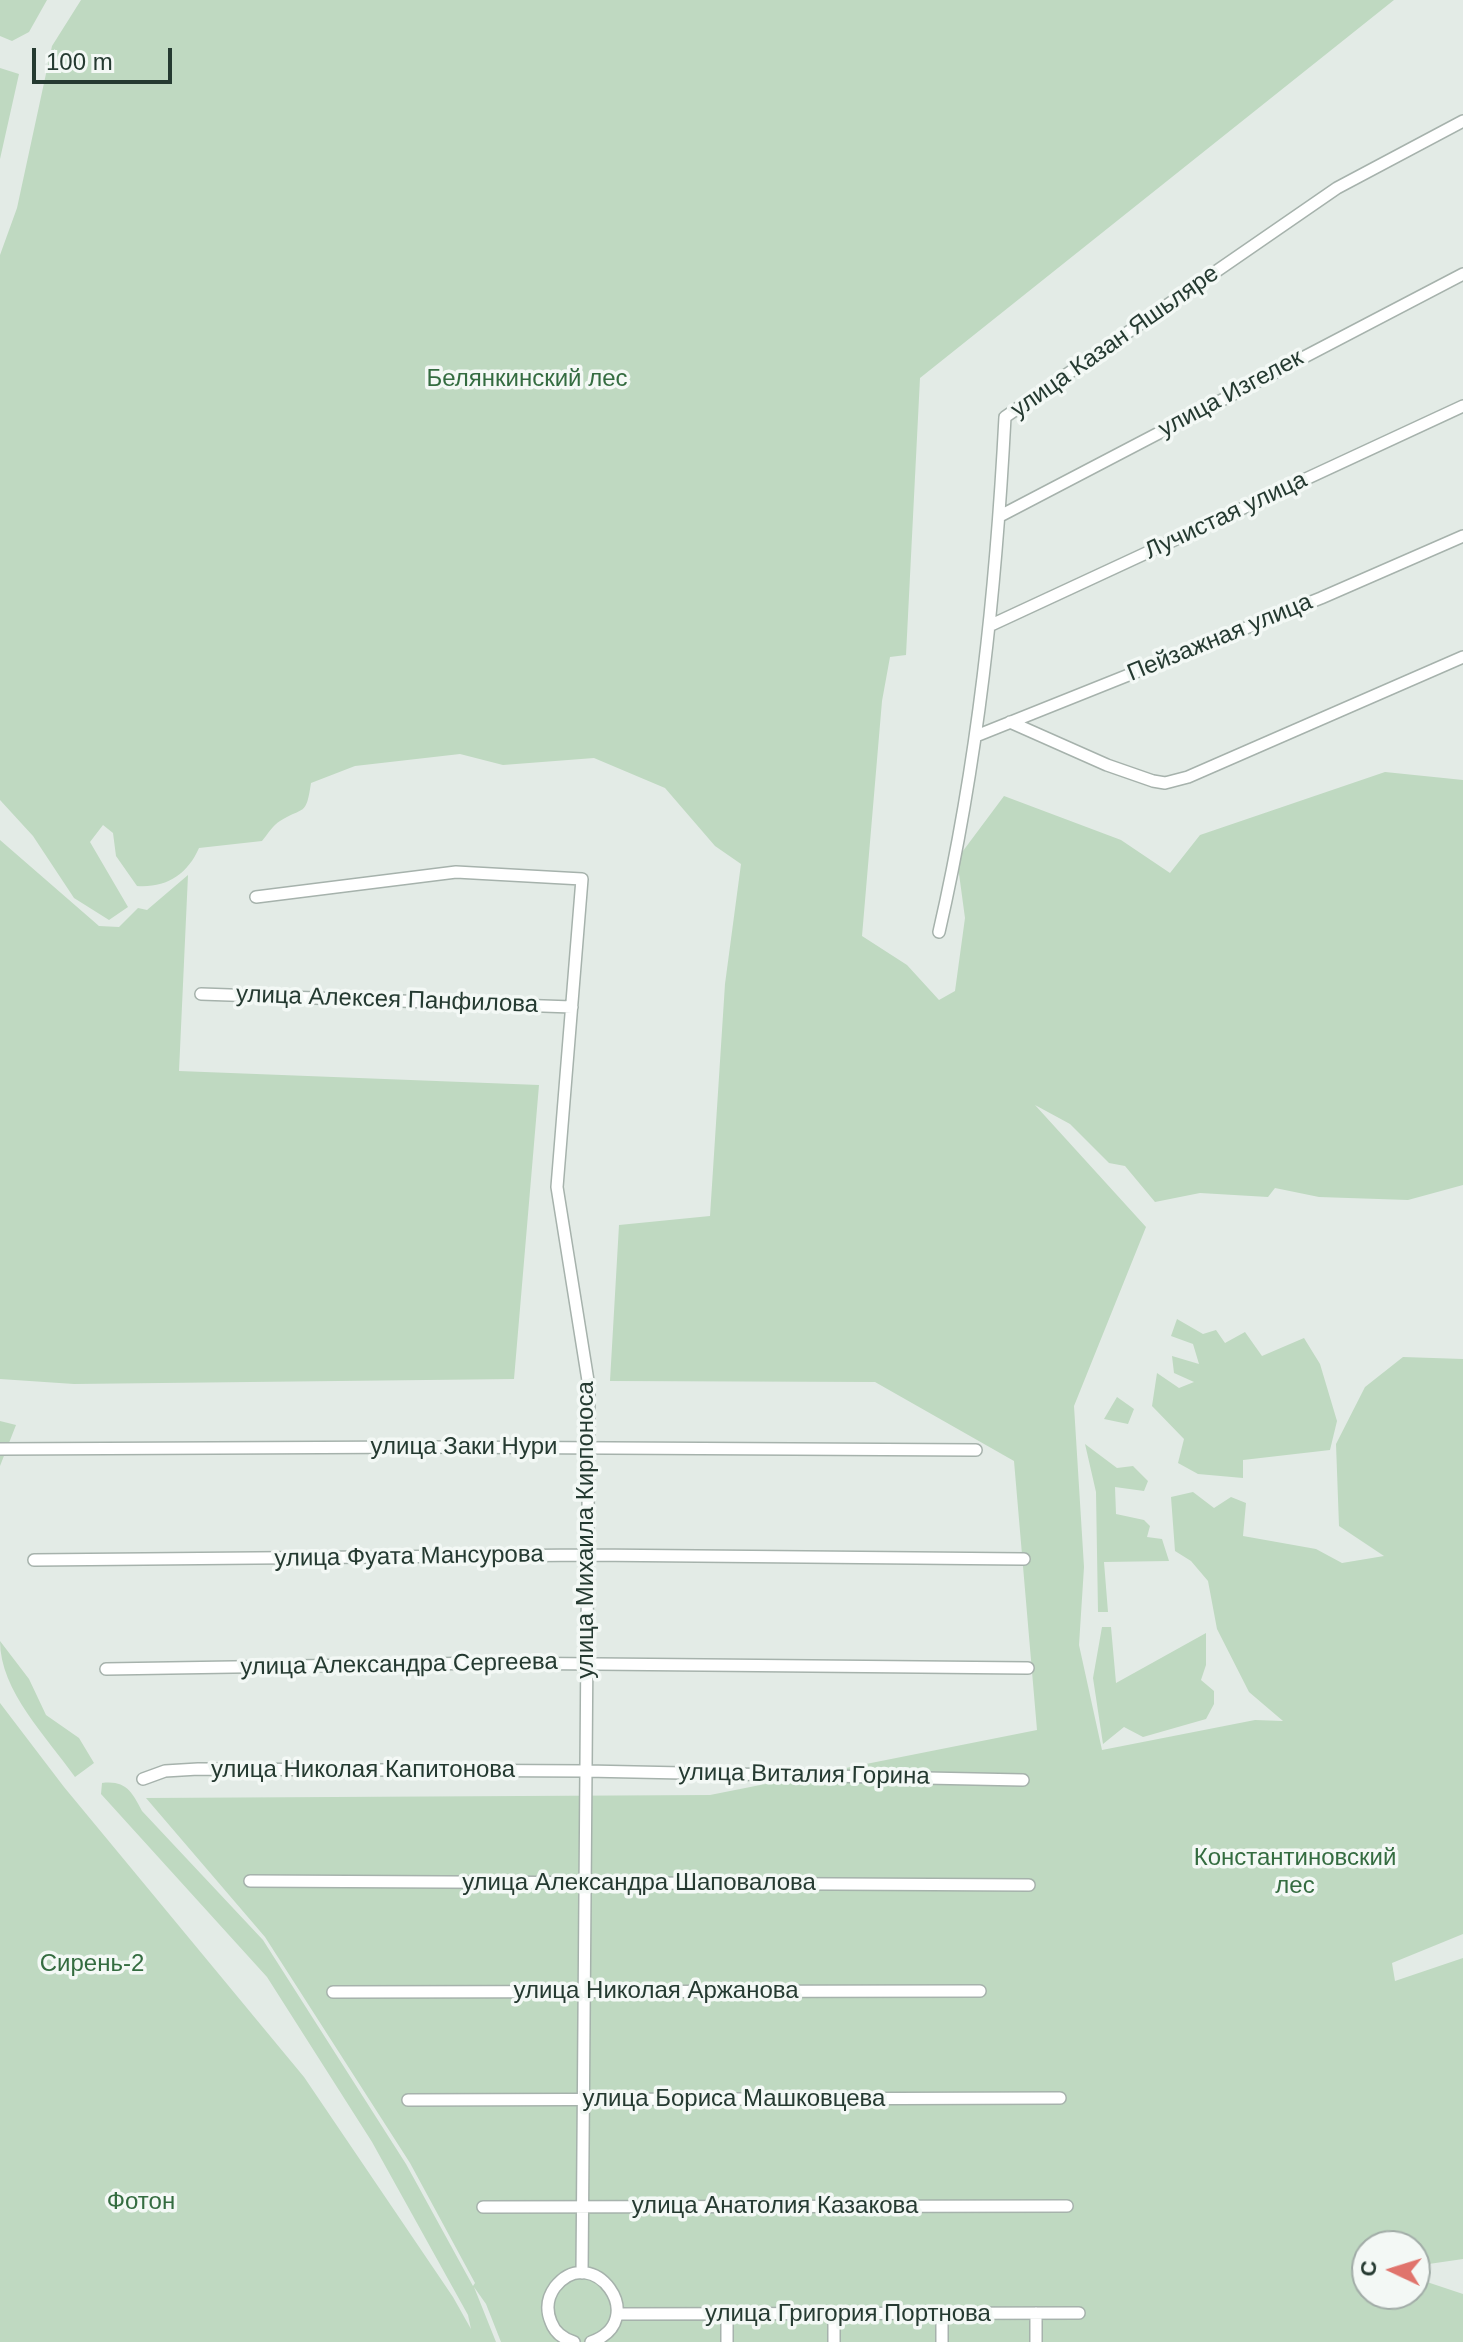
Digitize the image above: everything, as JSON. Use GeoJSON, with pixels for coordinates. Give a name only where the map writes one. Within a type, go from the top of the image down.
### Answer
{"type":"FeatureCollection","features":[{"type":"Feature","properties":{"kind":"street","name":"улица Казан Яшьляре"},"geometry":{"type":"LineString","coordinates":[[939,932],[964,820],[976,736],[1000,516],[1005,417],[1337,188],[1463,121]]}},
{"type":"Feature","properties":{"kind":"street","name":"улица Изгелек"},"geometry":{"type":"LineString","coordinates":[[1000,516],[1463,274]]}},
{"type":"Feature","properties":{"kind":"street","name":"Лучистая улица"},"geometry":{"type":"LineString","coordinates":[[989,626],[1463,406]]}},
{"type":"Feature","properties":{"kind":"street","name":"Пейзажная улица"},"geometry":{"type":"LineString","coordinates":[[976,736],[1321,598],[1463,536]]}},
{"type":"Feature","properties":{"kind":"street"},"geometry":{"type":"LineString","coordinates":[[1010,722],[1107,765],[1165,783],[1188,777],[1463,657]]}},
{"type":"Feature","properties":{"kind":"street","name":"улица Михаила Кирпоноса"},"geometry":{"type":"LineString","coordinates":[[256,897],[456,872],[582,879],[557,1187],[589,1387],[582,2273]]}},
{"type":"Feature","properties":{"kind":"street","name":"улица Алексея Панфилова"},"geometry":{"type":"LineString","coordinates":[[201,994],[572,1007]]}},
{"type":"Feature","properties":{"kind":"street","name":"улица Заки Нури"},"geometry":{"type":"LineString","coordinates":[[0,1449],[976,1450]]}},
{"type":"Feature","properties":{"kind":"street","name":"улица Фуата Мансурова"},"geometry":{"type":"LineString","coordinates":[[34,1560],[588,1555],[1024,1559]]}},
{"type":"Feature","properties":{"kind":"street","name":"улица Александра Сергеева"},"geometry":{"type":"LineString","coordinates":[[106,1669],[587,1663],[1028,1668]]}},
{"type":"Feature","properties":{"kind":"street","name":"улица Николая Капитонова"},"geometry":{"type":"LineString","coordinates":[[143,1779],[165,1771],[198,1769],[586,1771]]}},
{"type":"Feature","properties":{"kind":"street","name":"улица Виталия Горина"},"geometry":{"type":"LineString","coordinates":[[586,1771],[1023,1780]]}},
{"type":"Feature","properties":{"kind":"street","name":"улица Александра Шаповалова"},"geometry":{"type":"LineString","coordinates":[[250,1881],[1029,1885]]}},
{"type":"Feature","properties":{"kind":"street","name":"улица Николая Аржанова"},"geometry":{"type":"LineString","coordinates":[[333,1992],[980,1991]]}},
{"type":"Feature","properties":{"kind":"street","name":"улица Бориса Машковцева"},"geometry":{"type":"LineString","coordinates":[[408,2100],[1060,2098]]}},
{"type":"Feature","properties":{"kind":"street","name":"улица Анатолия Казакова"},"geometry":{"type":"LineString","coordinates":[[483,2207],[1067,2206]]}},
{"type":"Feature","properties":{"kind":"street"},"geometry":{"type":"LineString","coordinates":[[574,2342],[554,2328],[549,2319],[548,2297],[561,2281],[582,2273],[604,2280],[612,2289],[617,2314],[608,2332],[597,2341]]}},
{"type":"Feature","properties":{"kind":"street"},"geometry":{"type":"LineString","coordinates":[[1036,2313],[1036,2342]]}},
{"type":"Feature","properties":{"kind":"street","name":"улица Григория Портнова"},"geometry":{"type":"LineString","coordinates":[[617,2314],[1079,2313]]}},
{"type":"Feature","properties":{"kind":"street"},"geometry":{"type":"LineString","coordinates":[[727,2314],[727,2342]]}},
{"type":"Feature","properties":{"kind":"street"},"geometry":{"type":"LineString","coordinates":[[834,2314],[834,2342]]}},
{"type":"Feature","properties":{"kind":"street"},"geometry":{"type":"LineString","coordinates":[[942,2314],[942,2342]]}},
{"type":"Feature","properties":{"kind":"green space"},"geometry":{"type":"Polygon","coordinates":[[[0,0],[47,0],[29,32],[12,41],[0,36],[0,0]]]}},
{"type":"Feature","properties":{"kind":"green space"},"geometry":{"type":"Polygon","coordinates":[[[81,0],[1394,0],[920,378],[906,655],[890,657],[882,701],[862,936],[907,965],[939,1000],[955,991],[965,918],[957,859],[1004,796],[1121,840],[1170,873],[1200,835],[1385,772],[1463,780],[1463,1185],[1408,1200],[1319,1197],[1275,1188],[1268,1197],[1200,1193],[1155,1202],[1125,1166],[1109,1163],[1070,1124],[1035,1105],[1146,1227],[1074,1406],[1084,1567],[1079,1645],[1102,1750],[1255,1720],[1283,1721],[1249,1692],[1217,1629],[1208,1581],[1191,1561],[1175,1551],[1171,1497],[1193,1492],[1214,1508],[1231,1497],[1246,1503],[1243,1536],[1316,1549],[1342,1563],[1384,1556],[1339,1526],[1336,1444],[1365,1387],[1403,1357],[1463,1359],[1463,1934],[1392,1963],[1395,1981],[1463,1958],[1463,2259],[1431,2264],[1431,2230],[1351,2230],[1351,2310],[1431,2310],[1431,2283],[1463,2294],[1463,2342],[501,2342],[486,2304],[474,2287],[496,2342],[0,2342],[0,1703],[64,1787],[304,2077],[453,2297],[471,2329],[468,2315],[372,2142],[267,1977],[101,1794],[102,1783],[117,1783],[127,1789],[142,1811],[263,1940],[406,2164],[473,2286],[475,2283],[410,2163],[265,1937],[146,1798],[710,1795],[1037,1730],[1014,1461],[875,1382],[610,1381],[619,1225],[710,1216],[725,984],[741,864],[715,846],[665,788],[594,758],[503,765],[460,754],[355,766],[311,783],[303,809],[277,823],[262,841],[199,848],[188,866],[174,878],[147,886],[137,886],[116,856],[113,833],[103,825],[90,842],[128,907],[109,920],[74,898],[33,836],[0,800],[0,255],[17,208],[52,46],[81,0]]]}},
{"type":"Feature","properties":{"kind":"green space"},"geometry":{"type":"Polygon","coordinates":[[[0,68],[19,74],[0,159],[0,68]]]}},
{"type":"Feature","properties":{"kind":"green space"},"geometry":{"type":"Polygon","coordinates":[[[0,840],[99,926],[119,927],[138,908],[147,910],[188,875],[179,1071],[539,1085],[514,1379],[74,1384],[0,1379],[0,840]]]}},
{"type":"Feature","properties":{"kind":"green space"},"geometry":{"type":"Polygon","coordinates":[[[1177,1319],[1203,1334],[1216,1330],[1225,1343],[1245,1332],[1262,1356],[1304,1338],[1320,1364],[1337,1421],[1330,1450],[1243,1460],[1243,1478],[1198,1474],[1178,1463],[1184,1439],[1152,1406],[1157,1373],[1179,1388],[1194,1382],[1174,1373],[1172,1356],[1199,1364],[1193,1344],[1171,1336],[1177,1319]]]}},
{"type":"Feature","properties":{"kind":"green space"},"geometry":{"type":"Polygon","coordinates":[[[1117,1397],[1134,1409],[1128,1424],[1104,1419],[1117,1397]]]}},
{"type":"Feature","properties":{"kind":"green space"},"geometry":{"type":"Polygon","coordinates":[[[0,1421],[16,1425],[0,1466],[0,1421]]]}},
{"type":"Feature","properties":{"kind":"green space"},"geometry":{"type":"Polygon","coordinates":[[[1085,1444],[1117,1468],[1133,1466],[1148,1481],[1144,1491],[1115,1487],[1116,1514],[1144,1520],[1150,1526],[1147,1537],[1162,1539],[1169,1561],[1104,1562],[1108,1612],[1098,1612],[1096,1492],[1085,1444]]]}},
{"type":"Feature","properties":{"kind":"green space"},"geometry":{"type":"Polygon","coordinates":[[[1102,1627],[1111,1627],[1116,1683],[1206,1633],[1206,1665],[1201,1680],[1214,1691],[1214,1704],[1206,1719],[1143,1737],[1124,1727],[1103,1744],[1093,1678],[1102,1627]]]}},
{"type":"Feature","properties":{"kind":"green space"},"geometry":{"type":"Polygon","coordinates":[[[0,1641],[29,1679],[46,1715],[79,1738],[94,1763],[75,1777],[16,1695],[2,1660],[0,1641]]]}},
{"type":"Feature","properties":{"kind":"park label","name":"Белянкинский лес"},"geometry":{"type":"Point","coordinates":[527,379]}},
{"type":"Feature","properties":{"kind":"park label","name":"Константиновский лес"},"geometry":{"type":"Point","coordinates":[1295,1872]}},
{"type":"Feature","properties":{"kind":"park label","name":"Сирень-2"},"geometry":{"type":"Point","coordinates":[92,1964]}},
{"type":"Feature","properties":{"kind":"park label","name":"Фотон"},"geometry":{"type":"Point","coordinates":[141,2202]}}]}
